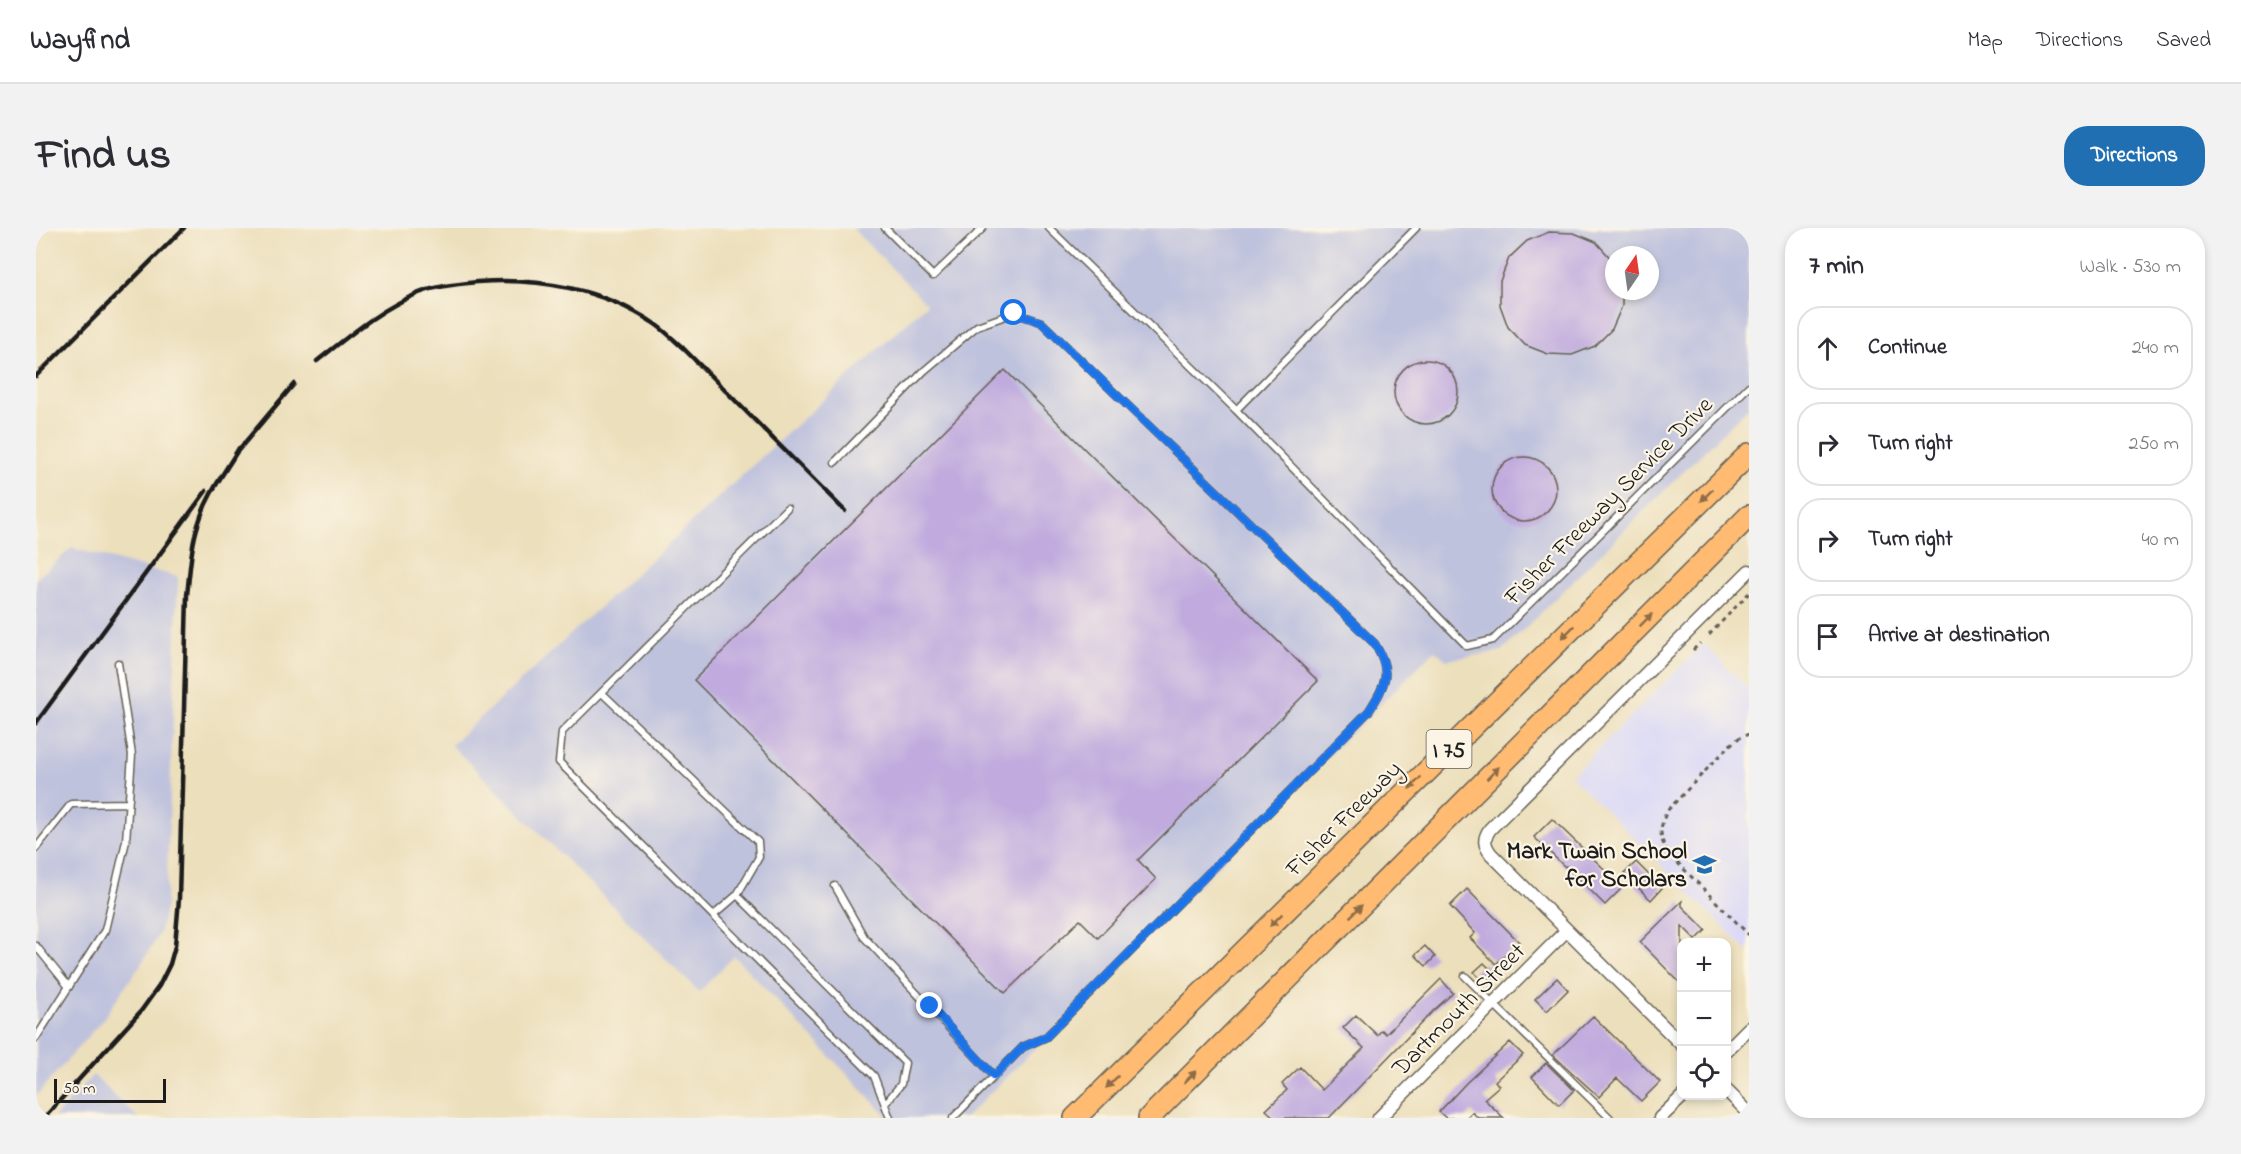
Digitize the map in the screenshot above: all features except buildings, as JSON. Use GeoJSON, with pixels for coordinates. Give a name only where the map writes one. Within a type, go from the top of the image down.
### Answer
{"type":"FeatureCollection","features":[{"type":"Feature","properties":{"kind":"highway","name":"Fisher Freeway"},"geometry":{"type":"LineString","coordinates":[[1075,1118],[1749,454]]}},
{"type":"Feature","properties":{"kind":"highway","name":"I 75"},"geometry":{"type":"LineString","coordinates":[[1149,1118],[1749,516]]}},
{"type":"Feature","properties":{"kind":"street"},"geometry":{"type":"LineString","coordinates":[[1677,1040],[1491,854],[1485,841],[1490,829],[1749,571]]}},
{"type":"Feature","properties":{"kind":"street","name":"Dartmouth Street"},"geometry":{"type":"LineString","coordinates":[[1379,1118],[1567,930]]}},
{"type":"Feature","properties":{"kind":"street"},"geometry":{"type":"LineString","coordinates":[[1731,1046],[1749,1028]]}},
{"type":"Feature","properties":{"kind":"street"},"geometry":{"type":"LineString","coordinates":[[1731,1095],[1749,1113]]}},
{"type":"Feature","properties":{"kind":"street"},"geometry":{"type":"LineString","coordinates":[[1660,1118],[1678,1100]]}},
{"type":"Feature","properties":{"kind":"lane"},"geometry":{"type":"LineString","coordinates":[[885,228],[933,276],[983,228]]}},
{"type":"Feature","properties":{"kind":"lane"},"geometry":{"type":"LineString","coordinates":[[1049,228],[1236,410],[1416,228]]}},
{"type":"Feature","properties":{"kind":"lane"},"geometry":{"type":"LineString","coordinates":[[835,462],[924,371],[977,326],[1014,313],[1041,322],[1366,636],[1381,654],[1385,673],[1384,687],[1369,711],[1046,1037],[1023,1047],[953,1118]]}},
{"type":"Feature","properties":{"kind":"lane","name":"Fisher Freeway Service Drive"},"geometry":{"type":"LineString","coordinates":[[1236,410],[1467,646],[1493,640],[1749,386]]}},
{"type":"Feature","properties":{"kind":"lane"},"geometry":{"type":"LineString","coordinates":[[787,508],[562,732],[559,762],[874,1076],[890,1118]]}},
{"type":"Feature","properties":{"kind":"lane"},"geometry":{"type":"LineString","coordinates":[[36,1038],[105,930],[126,841],[132,755],[118,663]]}},
{"type":"Feature","properties":{"kind":"lane"},"geometry":{"type":"LineString","coordinates":[[602,693],[758,842],[759,857],[737,895],[714,915]]}},
{"type":"Feature","properties":{"kind":"lane"},"geometry":{"type":"LineString","coordinates":[[36,848],[71,804],[128,802]]}},
{"type":"Feature","properties":{"kind":"lane"},"geometry":{"type":"LineString","coordinates":[[834,886],[864,937],[994,1076]]}},
{"type":"Feature","properties":{"kind":"lane"},"geometry":{"type":"LineString","coordinates":[[737,895],[905,1063],[901,1084],[885,1104]]}},
{"type":"Feature","properties":{"kind":"lane"},"geometry":{"type":"LineString","coordinates":[[36,946],[69,987]]}},
{"type":"Feature","properties":{"kind":"lane"},"geometry":{"type":"LineString","coordinates":[[1465,975],[1610,1118]]}},
{"type":"Feature","properties":{"kind":"path"},"geometry":{"type":"LineString","coordinates":[[1709,635],[1749,593]]}},
{"type":"Feature","properties":{"kind":"path"},"geometry":{"type":"LineString","coordinates":[[1693,650],[1700,643]]}},
{"type":"Feature","properties":{"kind":"path"},"geometry":{"type":"LineString","coordinates":[[1749,734],[1730,745],[1666,811],[1660,824],[1661,840],[1668,853],[1749,935]]}},
{"type":"Feature","properties":{"kind":"shaded area"},"geometry":{"type":"Polygon","coordinates":[[[852,228],[1749,228],[1749,407],[1502,651],[1446,660],[1435,650],[965,1118],[889,1118],[734,956],[699,992],[451,745],[927,304],[852,228]]]}},
{"type":"Feature","properties":{"kind":"shaded area"},"geometry":{"type":"Polygon","coordinates":[[[72,548],[178,577],[166,905],[159,934],[143,961],[103,1019],[36,1096],[36,579],[72,548]]]}},
{"type":"Feature","properties":{"kind":"shaded area","name":"Mark Twain School for Scholars"},"geometry":{"type":"Polygon","coordinates":[[[1703,644],[1749,689],[1749,952],[1571,776],[1703,644]]]}},
{"type":"Feature","properties":{"kind":"shaded area"},"geometry":{"type":"Polygon","coordinates":[[[93,1075],[138,1118],[54,1118],[93,1075]]]}},
{"type":"Feature","properties":{"kind":"railway"},"geometry":{"type":"LineString","coordinates":[[36,376],[184,228]]}},
{"type":"Feature","properties":{"kind":"railway"},"geometry":{"type":"LineString","coordinates":[[317,361],[378,315],[405,299],[433,289],[500,281],[546,284],[592,294],[635,312],[666,333],[845,511]]}},
{"type":"Feature","properties":{"kind":"railway"},"geometry":{"type":"LineString","coordinates":[[236,453],[294,384]]}},
{"type":"Feature","properties":{"kind":"railway"},"geometry":{"type":"LineString","coordinates":[[44,1118],[141,1011],[159,986],[170,964],[175,946],[179,899],[187,595],[191,558],[202,512],[239,448]]}},
{"type":"Feature","properties":{"kind":"railway"},"geometry":{"type":"LineString","coordinates":[[36,723],[206,491]]}},
{"type":"Feature","properties":{"kind":"place","name":"Mark Twain School for Scholars"},"geometry":{"type":"Point","coordinates":[1705,864]}},
{"type":"Feature","properties":{"kind":"route"},"geometry":{"type":"LineString","coordinates":[[930,1006],[994,1076],[1023,1047],[1046,1037],[1369,711],[1384,687],[1385,673],[1381,654],[1375,644],[1041,322],[1014,313]]}}]}
